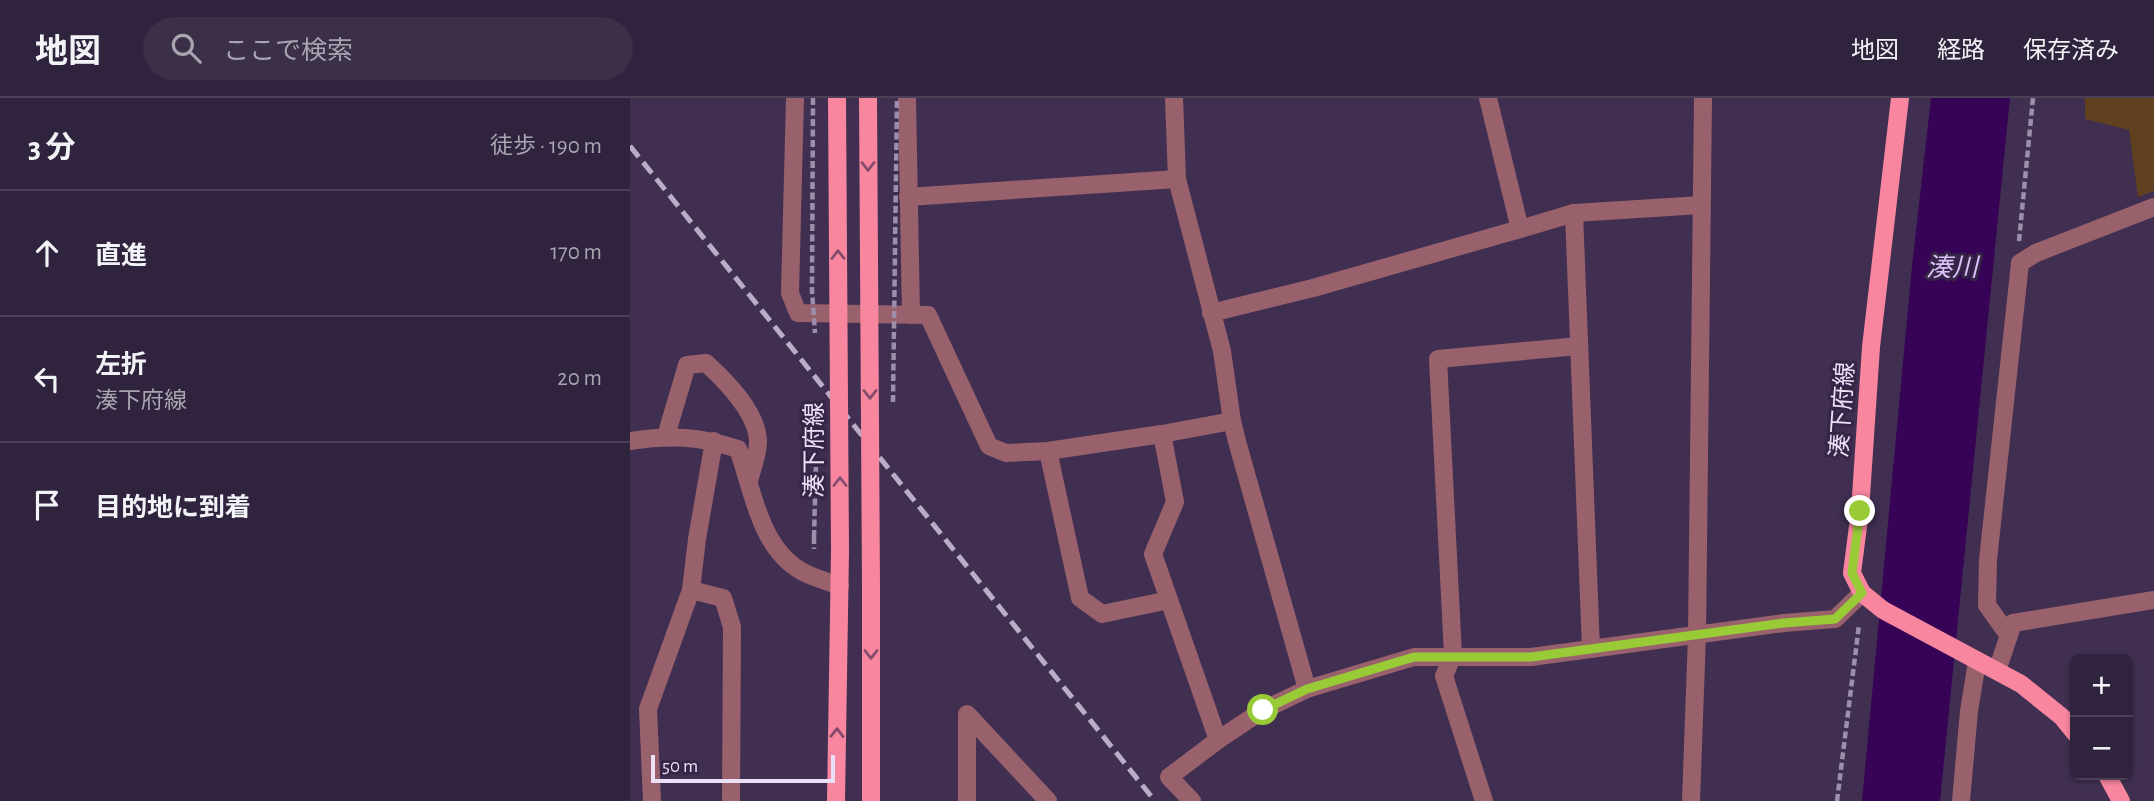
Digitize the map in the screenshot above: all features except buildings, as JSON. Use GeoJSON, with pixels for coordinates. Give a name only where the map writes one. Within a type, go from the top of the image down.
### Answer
{"type":"FeatureCollection","features":[{"type":"Feature","properties":{"kind":"main road","name":"湊下府線"},"geometry":{"type":"LineString","coordinates":[[836,801],[840,586],[837,98]]}},
{"type":"Feature","properties":{"kind":"main road"},"geometry":{"type":"LineString","coordinates":[[868,98],[871,801]]}},
{"type":"Feature","properties":{"kind":"main road","name":"湊下府線"},"geometry":{"type":"LineString","coordinates":[[1862,593],[1852,573],[1860,511],[1871,347],[1900,98]]}},
{"type":"Feature","properties":{"kind":"main road"},"geometry":{"type":"LineString","coordinates":[[1862,593],[1883,610],[2021,684],[2062,717],[2070,727]]}},
{"type":"Feature","properties":{"kind":"main road"},"geometry":{"type":"LineString","coordinates":[[2110,780],[2121,801]]}},
{"type":"Feature","properties":{"kind":"street"},"geometry":{"type":"LineString","coordinates":[[795,98],[790,293],[798,313],[928,315],[989,446],[1006,453],[1048,451],[1232,421]]}},
{"type":"Feature","properties":{"kind":"street"},"geometry":{"type":"LineString","coordinates":[[906,98],[911,315]]}},
{"type":"Feature","properties":{"kind":"street"},"geometry":{"type":"LineString","coordinates":[[1174,98],[1177,179],[1222,351],[1232,421],[1307,689]]}},
{"type":"Feature","properties":{"kind":"street"},"geometry":{"type":"LineString","coordinates":[[1488,98],[1520,229]]}},
{"type":"Feature","properties":{"kind":"street"},"geometry":{"type":"LineString","coordinates":[[1691,801],[1697,635],[1703,98]]}},
{"type":"Feature","properties":{"kind":"street"},"geometry":{"type":"LineString","coordinates":[[908,197],[1177,179]]}},
{"type":"Feature","properties":{"kind":"street"},"geometry":{"type":"LineString","coordinates":[[1211,313],[1313,288],[1574,213],[1701,205]]}},
{"type":"Feature","properties":{"kind":"street"},"geometry":{"type":"LineString","coordinates":[[2009,636],[1987,605],[1987,571],[2020,263],[2036,253],[2149,210]]}},
{"type":"Feature","properties":{"kind":"street"},"geometry":{"type":"LineString","coordinates":[[1574,213],[1591,649]]}},
{"type":"Feature","properties":{"kind":"street"},"geometry":{"type":"LineString","coordinates":[[1484,801],[1444,677],[1453,655],[1438,359],[1579,346]]}},
{"type":"Feature","properties":{"kind":"street"},"geometry":{"type":"LineString","coordinates":[[666,436],[687,365],[706,363],[727,382],[751,416],[758,442],[749,481]]}},
{"type":"Feature","properties":{"kind":"street"},"geometry":{"type":"LineString","coordinates":[[1162,434],[1175,502],[1153,554],[1218,740]]}},
{"type":"Feature","properties":{"kind":"street"},"geometry":{"type":"LineString","coordinates":[[630,441],[666,436],[714,441],[738,449],[765,531],[781,556],[803,572],[840,586]]}},
{"type":"Feature","properties":{"kind":"street"},"geometry":{"type":"LineString","coordinates":[[652,801],[648,709],[691,590],[714,441]]}},
{"type":"Feature","properties":{"kind":"street"},"geometry":{"type":"LineString","coordinates":[[1048,451],[1080,598],[1102,614],[1169,600]]}},
{"type":"Feature","properties":{"kind":"street"},"geometry":{"type":"LineString","coordinates":[[691,590],[723,598],[732,627],[731,801]]}},
{"type":"Feature","properties":{"kind":"street"},"geometry":{"type":"LineString","coordinates":[[1192,801],[1169,777],[1263,710],[1307,689],[1414,657],[1531,657],[1784,623],[1835,619],[1862,593]]}},
{"type":"Feature","properties":{"kind":"street"},"geometry":{"type":"LineString","coordinates":[[1997,671],[2013,623],[2154,600]]}},
{"type":"Feature","properties":{"kind":"street"},"geometry":{"type":"LineString","coordinates":[[1961,801],[1969,711],[1977,662]]}},
{"type":"Feature","properties":{"kind":"street"},"geometry":{"type":"LineString","coordinates":[[967,801],[968,714],[1048,801]]}},
{"type":"Feature","properties":{"kind":"path"},"geometry":{"type":"LineString","coordinates":[[813,98],[812,292],[816,341]]}},
{"type":"Feature","properties":{"kind":"path"},"geometry":{"type":"LineString","coordinates":[[893,413],[897,98]]}},
{"type":"Feature","properties":{"kind":"path"},"geometry":{"type":"LineString","coordinates":[[2020,263],[2019,235],[2033,98]]}},
{"type":"Feature","properties":{"kind":"path"},"geometry":{"type":"LineString","coordinates":[[814,549],[816,458]]}},
{"type":"Feature","properties":{"kind":"path"},"geometry":{"type":"LineString","coordinates":[[1836,801],[1862,593]]}},
{"type":"Feature","properties":{"kind":"shaded area"},"geometry":{"type":"Polygon","coordinates":[[[2085,98],[2154,98],[2154,191],[2138,197],[2129,130],[2085,119],[2085,98]]]}},
{"type":"Feature","properties":{"kind":"water","name":"湊川"},"geometry":{"type":"Polygon","coordinates":[[[1931,98],[2010,98],[1940,801],[1862,801],[1912,266],[1931,98]]]}},
{"type":"Feature","properties":{"kind":"railway"},"geometry":{"type":"LineString","coordinates":[[630,146],[1155,801]]}},
{"type":"Feature","properties":{"kind":"route"},"geometry":{"type":"LineString","coordinates":[[1263,710],[1307,689],[1414,657],[1531,657],[1784,623],[1835,619],[1862,593],[1852,573],[1860,511]]}}]}
